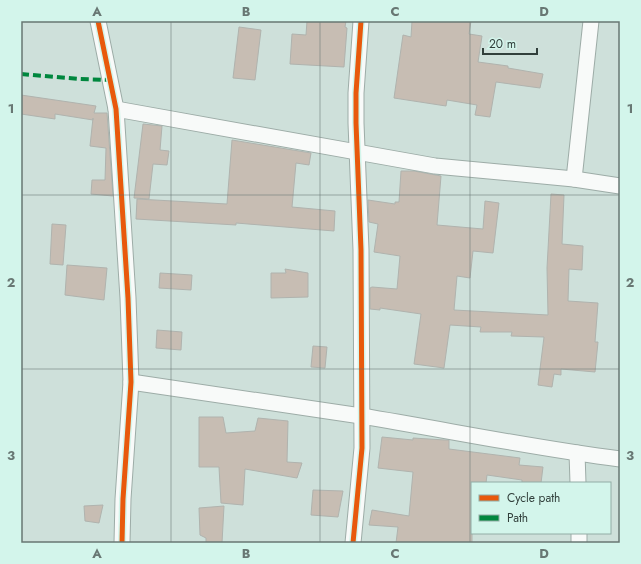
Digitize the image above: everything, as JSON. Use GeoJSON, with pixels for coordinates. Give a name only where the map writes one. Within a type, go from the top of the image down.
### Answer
{"type":"FeatureCollection","features":[{"type":"Feature","properties":{"kind":"street"},"geometry":{"type":"LineString","coordinates":[[98,21],[116,109],[128,298],[131,382],[123,499],[122,543]]}},
{"type":"Feature","properties":{"kind":"street"},"geometry":{"type":"LineString","coordinates":[[353,543],[362,448],[361,250],[356,123],[356,93],[361,21]]}},
{"type":"Feature","properties":{"kind":"street"},"geometry":{"type":"LineString","coordinates":[[574,179],[591,21]]}},
{"type":"Feature","properties":{"kind":"street"},"geometry":{"type":"LineString","coordinates":[[116,109],[435,166],[574,179],[620,186]]}},
{"type":"Feature","properties":{"kind":"street"},"geometry":{"type":"LineString","coordinates":[[131,382],[361,416],[458,434],[578,453],[620,458]]}},
{"type":"Feature","properties":{"kind":"street"},"geometry":{"type":"LineString","coordinates":[[578,453],[578,482]]}},
{"type":"Feature","properties":{"kind":"building"},"geometry":{"type":"Polygon","coordinates":[[[307,21],[346,21],[345,27],[347,28],[344,67],[290,64],[292,34],[306,35],[307,21]]]}},
{"type":"Feature","properties":{"kind":"building"},"geometry":{"type":"Polygon","coordinates":[[[412,21],[471,21],[469,34],[482,36],[478,62],[508,66],[508,68],[543,74],[540,88],[496,82],[490,117],[475,115],[477,105],[447,100],[446,106],[394,98],[403,35],[411,37],[412,21]]]}},
{"type":"Feature","properties":{"kind":"building"},"geometry":{"type":"Polygon","coordinates":[[[239,27],[261,30],[255,80],[233,78],[239,27]]]}},
{"type":"Feature","properties":{"kind":"building"},"geometry":{"type":"Polygon","coordinates":[[[21,95],[96,106],[94,113],[107,113],[113,196],[91,194],[92,180],[105,180],[106,148],[90,146],[93,120],[55,114],[55,119],[21,114],[21,95]]]}},
{"type":"Feature","properties":{"kind":"building"},"geometry":{"type":"Polygon","coordinates":[[[143,124],[162,126],[160,150],[169,151],[167,165],[153,164],[149,199],[134,198],[143,124]]]}},
{"type":"Feature","properties":{"kind":"building"},"geometry":{"type":"Polygon","coordinates":[[[232,140],[311,153],[309,165],[296,163],[292,207],[335,211],[334,231],[236,223],[236,225],[136,219],[137,199],[227,204],[232,140]]]}},
{"type":"Feature","properties":{"kind":"building"},"geometry":{"type":"Polygon","coordinates":[[[401,171],[414,171],[441,176],[437,225],[483,229],[485,201],[499,203],[493,253],[473,251],[470,278],[457,276],[454,310],[548,315],[547,268],[551,194],[564,195],[562,244],[583,246],[582,270],[569,269],[568,301],[598,303],[595,342],[598,342],[595,372],[561,369],[561,375],[554,374],[552,387],[538,385],[544,337],[511,336],[512,332],[480,332],[481,327],[450,325],[444,368],[414,364],[421,314],[380,308],[380,310],[370,309],[370,288],[397,289],[400,256],[374,252],[378,224],[369,222],[368,200],[395,204],[395,202],[399,202],[401,171]]]}},
{"type":"Feature","properties":{"kind":"building"},"geometry":{"type":"Polygon","coordinates":[[[52,224],[66,225],[63,265],[50,264],[52,224]]]}},
{"type":"Feature","properties":{"kind":"building"},"geometry":{"type":"Polygon","coordinates":[[[67,265],[107,268],[104,300],[65,295],[67,265]]]}},
{"type":"Feature","properties":{"kind":"building"},"geometry":{"type":"Polygon","coordinates":[[[285,269],[308,273],[308,297],[271,298],[271,273],[286,273],[285,269]]]}},
{"type":"Feature","properties":{"kind":"building"},"geometry":{"type":"Polygon","coordinates":[[[160,273],[192,275],[191,290],[159,288],[160,273]]]}},
{"type":"Feature","properties":{"kind":"building"},"geometry":{"type":"Polygon","coordinates":[[[157,330],[182,332],[181,350],[156,348],[157,330]]]}},
{"type":"Feature","properties":{"kind":"building"},"geometry":{"type":"Polygon","coordinates":[[[313,346],[327,347],[325,368],[311,367],[313,346]]]}},
{"type":"Feature","properties":{"kind":"building"},"geometry":{"type":"Polygon","coordinates":[[[199,417],[223,417],[226,433],[255,431],[258,418],[288,421],[287,462],[302,463],[297,478],[245,469],[243,505],[221,503],[219,467],[199,467],[199,417]]]}},
{"type":"Feature","properties":{"kind":"building"},"geometry":{"type":"Polygon","coordinates":[[[382,437],[413,440],[413,438],[449,440],[449,449],[520,458],[519,465],[543,467],[541,482],[522,482],[522,480],[487,475],[486,482],[471,482],[472,543],[396,543],[398,527],[369,525],[372,510],[409,516],[413,472],[378,468],[382,437]]]}},
{"type":"Feature","properties":{"kind":"building"},"geometry":{"type":"Polygon","coordinates":[[[313,490],[343,491],[338,517],[311,515],[313,490]]]}},
{"type":"Feature","properties":{"kind":"building"},"geometry":{"type":"Polygon","coordinates":[[[103,505],[99,523],[85,521],[84,506],[103,505]]]}},
{"type":"Feature","properties":{"kind":"building"},"geometry":{"type":"Polygon","coordinates":[[[224,506],[222,543],[206,543],[206,538],[200,535],[199,508],[224,506]]]}},
{"type":"Feature","properties":{"kind":"marked path"},"geometry":{"type":"LineString","coordinates":[[21,74],[110,80]]}},
{"type":"Feature","properties":{"kind":"cycle path"},"geometry":{"type":"LineString","coordinates":[[98,21],[116,109],[128,298],[131,382],[123,499],[122,543]]}},
{"type":"Feature","properties":{"kind":"cycle path"},"geometry":{"type":"LineString","coordinates":[[353,543],[362,448],[361,250],[356,123],[356,93],[361,21]]}}]}
